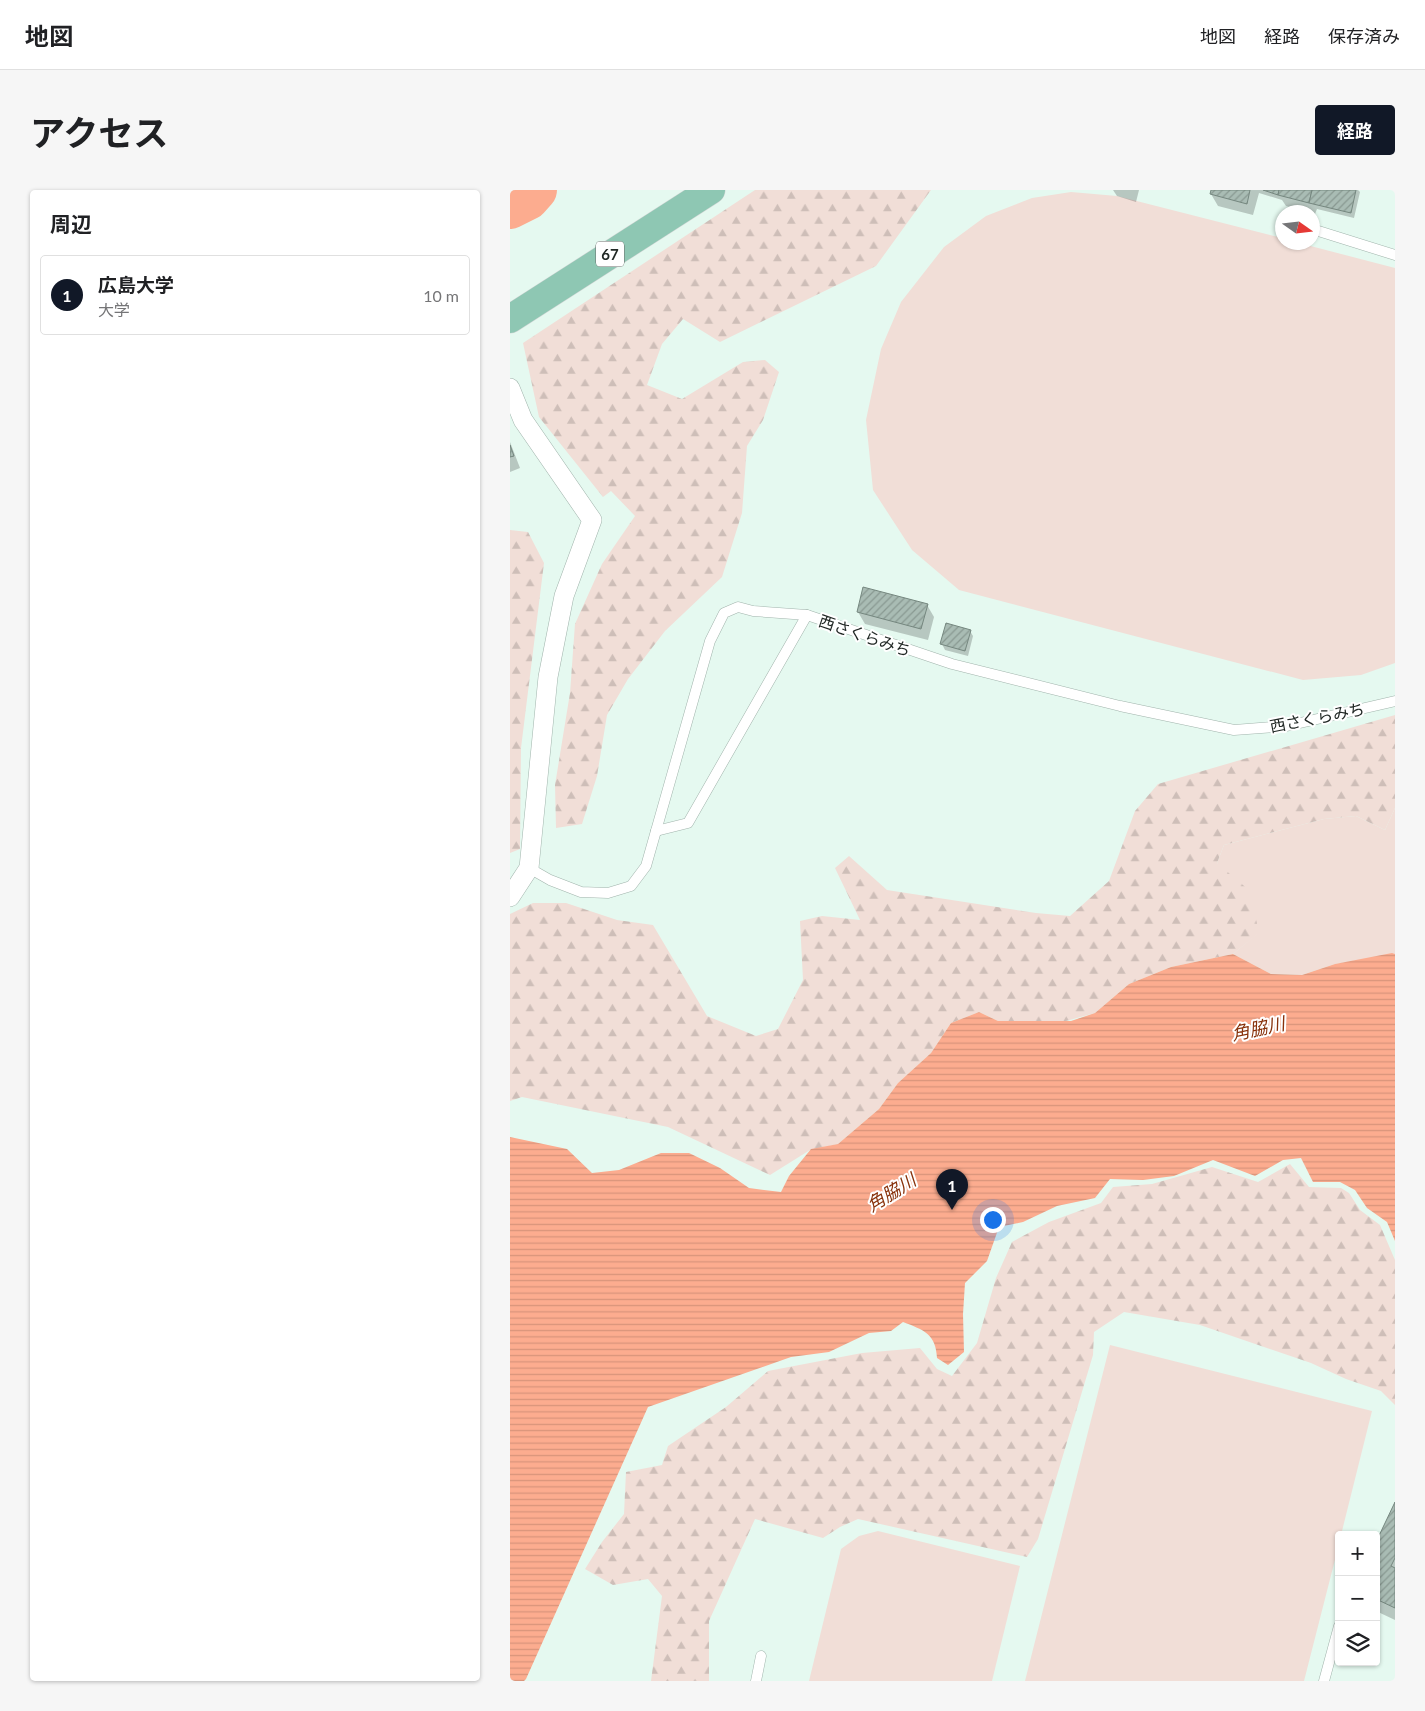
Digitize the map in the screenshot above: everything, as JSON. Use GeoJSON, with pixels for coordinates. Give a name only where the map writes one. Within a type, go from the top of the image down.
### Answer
{"type":"FeatureCollection","features":[{"type":"Feature","properties":{"kind":"main road","name":"67"},"geometry":{"type":"LineString","coordinates":[[510,319],[711,190]]}},
{"type":"Feature","properties":{"kind":"street"},"geometry":{"type":"LineString","coordinates":[[510,388],[523,420],[592,520],[564,596],[548,677],[529,868],[510,897]]}},
{"type":"Feature","properties":{"kind":"lane"},"geometry":{"type":"LineString","coordinates":[[1320,232],[1395,255]]}},
{"type":"Feature","properties":{"kind":"lane","name":"西さくらみち"},"geometry":{"type":"LineString","coordinates":[[529,868],[550,880],[581,892],[608,893],[631,886],[646,866],[710,641],[724,613],[738,607],[753,611],[807,615],[952,664],[1120,706],[1234,730],[1287,726],[1395,701]]}},
{"type":"Feature","properties":{"kind":"lane"},"geometry":{"type":"LineString","coordinates":[[656,831],[688,823],[807,615]]}},
{"type":"Feature","properties":{"kind":"lane"},"geometry":{"type":"LineString","coordinates":[[1324,1681],[1335,1641]]}},
{"type":"Feature","properties":{"kind":"lane"},"geometry":{"type":"LineString","coordinates":[[756,1681],[761,1656]]}},
{"type":"Feature","properties":{"kind":"green space"},"geometry":{"type":"Polygon","coordinates":[[[755,190],[931,190],[876,266],[720,342],[683,319],[662,344],[647,385],[682,399],[743,362],[765,360],[779,372],[763,420],[747,446],[742,513],[722,577],[665,631],[628,679],[607,715],[597,776],[582,824],[556,828],[555,785],[570,693],[575,624],[602,564],[635,516],[611,491],[603,497],[539,417],[523,343],[755,190]]]}},
{"type":"Feature","properties":{"kind":"green space"},"geometry":{"type":"Polygon","coordinates":[[[1071,192],[1117,196],[1275,236],[1275,250],[1320,250],[1320,248],[1395,268],[1395,663],[1361,675],[1303,680],[959,590],[912,550],[873,490],[866,420],[881,349],[901,302],[944,247],[986,216],[1032,198],[1071,192]]]}},
{"type":"Feature","properties":{"kind":"green space"},"geometry":{"type":"Polygon","coordinates":[[[510,530],[528,532],[544,563],[521,748],[520,849],[510,853],[510,530]]]}},
{"type":"Feature","properties":{"kind":"green space"},"geometry":{"type":"Polygon","coordinates":[[[1395,715],[1395,808],[1385,830],[1356,816],[1324,819],[1224,845],[1217,863],[1250,891],[1259,933],[1233,954],[1171,967],[1129,984],[1095,1013],[1066,1021],[998,1021],[979,1012],[951,1023],[931,1053],[898,1083],[879,1109],[838,1144],[810,1150],[770,1175],[668,1127],[522,1097],[510,1101],[510,914],[533,903],[566,903],[617,920],[653,925],[707,1016],[756,1036],[778,1029],[803,980],[800,921],[822,916],[860,920],[835,868],[849,856],[887,890],[1036,913],[1070,916],[1109,881],[1135,811],[1158,784],[1395,715]]]}},
{"type":"Feature","properties":{"kind":"green space"},"geometry":{"type":"Polygon","coordinates":[[[1395,808],[1395,954],[1335,964],[1302,975],[1271,974],[1233,954],[1258,933],[1217,863],[1224,845],[1324,819],[1356,816],[1385,830],[1395,808]]]}},
{"type":"Feature","properties":{"kind":"green space"},"geometry":{"type":"Polygon","coordinates":[[[1290,1164],[1309,1187],[1341,1188],[1349,1193],[1360,1210],[1380,1225],[1395,1260],[1395,1405],[1381,1391],[1346,1379],[1311,1363],[1200,1325],[1124,1312],[1094,1332],[1093,1355],[1038,1539],[1027,1557],[858,1519],[840,1527],[823,1538],[755,1519],[709,1621],[709,1681],[651,1681],[662,1596],[648,1579],[613,1585],[585,1569],[602,1542],[624,1514],[626,1472],[662,1465],[668,1446],[726,1407],[768,1371],[862,1353],[920,1348],[937,1369],[952,1376],[977,1343],[996,1278],[1012,1242],[1049,1222],[1101,1203],[1113,1187],[1152,1184],[1212,1167],[1258,1182],[1290,1164]]]}},
{"type":"Feature","properties":{"kind":"green space"},"geometry":{"type":"Polygon","coordinates":[[[1110,1345],[1372,1411],[1342,1531],[1335,1531],[1335,1560],[1304,1681],[1025,1681],[1110,1345]]]}},
{"type":"Feature","properties":{"kind":"green space"},"geometry":{"type":"Polygon","coordinates":[[[878,1531],[1020,1566],[992,1681],[809,1681],[841,1549],[859,1536],[878,1531]]]}},
{"type":"Feature","properties":{"kind":"water","name":"角脇川"},"geometry":{"type":"Polygon","coordinates":[[[1233,954],[1271,974],[1302,975],[1335,964],[1395,954],[1395,1241],[1387,1222],[1367,1208],[1355,1190],[1340,1182],[1313,1182],[1301,1158],[1283,1160],[1255,1176],[1213,1160],[1174,1176],[1143,1180],[1110,1179],[1095,1198],[1057,1206],[1023,1222],[999,1227],[987,1261],[965,1283],[963,1314],[964,1352],[948,1365],[937,1358],[934,1343],[928,1334],[903,1322],[891,1331],[869,1333],[829,1352],[791,1357],[648,1407],[526,1679],[524,1681],[510,1681],[510,1137],[567,1149],[592,1173],[619,1170],[661,1153],[689,1153],[720,1168],[749,1188],[781,1192],[789,1176],[811,1149],[838,1144],[879,1109],[898,1083],[931,1053],[951,1023],[979,1012],[998,1021],[1071,1021],[1095,1013],[1129,984],[1171,967],[1233,954]]]}},
{"type":"Feature","properties":{"kind":"building"},"geometry":{"type":"Polygon","coordinates":[[[1211,190],[1250,190],[1247,204],[1210,194],[1211,190]]]}},
{"type":"Feature","properties":{"kind":"building"},"geometry":{"type":"Polygon","coordinates":[[[1263,190],[1279,190],[1278,195],[1263,190]]]}},
{"type":"Feature","properties":{"kind":"building"},"geometry":{"type":"Polygon","coordinates":[[[1279,190],[1312,190],[1309,203],[1278,195],[1279,190]]]}},
{"type":"Feature","properties":{"kind":"building"},"geometry":{"type":"Polygon","coordinates":[[[1312,190],[1356,190],[1351,213],[1309,203],[1312,190]]]}},
{"type":"Feature","properties":{"kind":"building"},"geometry":{"type":"Polygon","coordinates":[[[510,445],[514,456],[510,457],[510,445]]]}},
{"type":"Feature","properties":{"kind":"building"},"geometry":{"type":"Polygon","coordinates":[[[863,587],[928,604],[921,629],[857,612],[863,587]]]}},
{"type":"Feature","properties":{"kind":"building"},"geometry":{"type":"Polygon","coordinates":[[[946,623],[971,630],[965,651],[940,644],[946,623]]]}},
{"type":"Feature","properties":{"kind":"building"},"geometry":{"type":"Polygon","coordinates":[[[1395,1502],[1395,1558],[1391,1566],[1395,1568],[1395,1608],[1380,1601],[1380,1534],[1395,1502]]]}},
{"type":"Feature","properties":{"kind":"waterway"},"geometry":{"type":"LineString","coordinates":[[510,208],[528,199],[536,190]]}},
{"type":"Feature","properties":{"kind":"place","name":"広島大学"},"geometry":{"type":"Point","coordinates":[952,1210]}}]}
